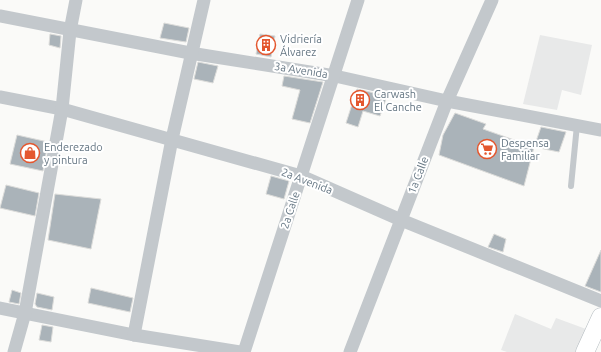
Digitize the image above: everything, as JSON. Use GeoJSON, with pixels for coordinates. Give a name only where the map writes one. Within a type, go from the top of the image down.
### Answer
{"type":"FeatureCollection","features":[{"type":"Feature","properties":{"kind":"street"},"geometry":{"type":"LineString","coordinates":[[14,352],[25,313],[62,109],[70,31],[76,0]]}},
{"type":"Feature","properties":{"kind":"street"},"geometry":{"type":"LineString","coordinates":[[134,335],[172,139],[190,53],[204,0]]}},
{"type":"Feature","properties":{"kind":"street","name":"2a Calle"},"geometry":{"type":"LineString","coordinates":[[244,352],[335,76],[358,0]]}},
{"type":"Feature","properties":{"kind":"street","name":"1a Calle"},"geometry":{"type":"LineString","coordinates":[[350,352],[447,101],[492,0]]}},
{"type":"Feature","properties":{"kind":"street","name":"3a Avenida"},"geometry":{"type":"LineString","coordinates":[[0,16],[70,31],[190,53],[335,76],[447,101],[601,130]]}},
{"type":"Feature","properties":{"kind":"street","name":"2a Avenida"},"geometry":{"type":"LineString","coordinates":[[0,97],[62,109],[301,176],[401,220],[601,302]]}},
{"type":"Feature","properties":{"kind":"street"},"geometry":{"type":"LineString","coordinates":[[0,308],[134,335],[240,352]]}},
{"type":"Feature","properties":{"kind":"street"},"geometry":{"type":"LineString","coordinates":[[585,352],[601,317]]}},
{"type":"Feature","properties":{"kind":"lane"},"geometry":{"type":"LineString","coordinates":[[571,186],[577,125]]}},
{"type":"Feature","properties":{"kind":"shaded area"},"geometry":{"type":"Polygon","coordinates":[[[540,35],[592,45],[581,95],[562,90],[557,110],[523,104],[540,35]]]}},
{"type":"Feature","properties":{"kind":"shaded area"},"geometry":{"type":"Polygon","coordinates":[[[515,314],[551,329],[556,318],[586,329],[576,352],[507,352],[501,350],[515,314]]]}},
{"type":"Feature","properties":{"kind":"building"},"geometry":{"type":"Polygon","coordinates":[[[164,23],[189,28],[186,42],[160,38],[164,23]]]}},
{"type":"Feature","properties":{"kind":"building"},"geometry":{"type":"Polygon","coordinates":[[[50,34],[61,36],[60,48],[49,45],[50,34]]]}},
{"type":"Feature","properties":{"kind":"building","name":"Vidriería Álvarez"},"geometry":{"type":"Polygon","coordinates":[[[260,34],[275,36],[271,57],[256,54],[260,34]]]}},
{"type":"Feature","properties":{"kind":"building"},"geometry":{"type":"Polygon","coordinates":[[[198,62],[218,66],[213,83],[194,79],[198,62]]]}},
{"type":"Feature","properties":{"kind":"building"},"geometry":{"type":"Polygon","coordinates":[[[284,76],[323,82],[310,123],[292,119],[300,90],[282,86],[284,76]]]}},
{"type":"Feature","properties":{"kind":"building"},"geometry":{"type":"Polygon","coordinates":[[[357,89],[387,96],[380,116],[363,111],[358,127],[346,123],[357,89]]]}},
{"type":"Feature","properties":{"kind":"building","name":"Despensa Familiar"},"geometry":{"type":"Polygon","coordinates":[[[455,113],[486,124],[483,129],[534,147],[524,186],[439,155],[443,135],[455,113]]]}},
{"type":"Feature","properties":{"kind":"building"},"geometry":{"type":"Polygon","coordinates":[[[541,127],[566,132],[559,152],[534,147],[541,127]]]}},
{"type":"Feature","properties":{"kind":"building","name":"Enderezado y pintura"},"geometry":{"type":"Polygon","coordinates":[[[17,135],[48,142],[43,171],[10,164],[17,135]]]}},
{"type":"Feature","properties":{"kind":"building"},"geometry":{"type":"Polygon","coordinates":[[[271,176],[289,181],[284,199],[266,194],[271,176]]]}},
{"type":"Feature","properties":{"kind":"building"},"geometry":{"type":"Polygon","coordinates":[[[6,185],[39,193],[35,216],[0,208],[6,185]]]}},
{"type":"Feature","properties":{"kind":"building"},"geometry":{"type":"Polygon","coordinates":[[[55,194],[101,199],[91,249],[48,240],[55,194]]]}},
{"type":"Feature","properties":{"kind":"building"},"geometry":{"type":"Polygon","coordinates":[[[494,234],[506,239],[503,252],[488,247],[494,234]]]}},
{"type":"Feature","properties":{"kind":"building"},"geometry":{"type":"Polygon","coordinates":[[[601,250],[601,292],[585,286],[601,250]]]}},
{"type":"Feature","properties":{"kind":"building"},"geometry":{"type":"Polygon","coordinates":[[[91,288],[133,298],[130,312],[88,303],[91,288]]]}},
{"type":"Feature","properties":{"kind":"building"},"geometry":{"type":"Polygon","coordinates":[[[12,290],[21,293],[19,304],[9,302],[12,290]]]}},
{"type":"Feature","properties":{"kind":"building"},"geometry":{"type":"Polygon","coordinates":[[[37,293],[54,297],[52,310],[37,307],[35,304],[37,293]]]}},
{"type":"Feature","properties":{"kind":"building"},"geometry":{"type":"Polygon","coordinates":[[[42,325],[53,327],[51,342],[39,340],[42,325]]]}},
{"type":"Feature","properties":{"kind":"place","name":"Vidriería Álvarez"},"geometry":{"type":"Point","coordinates":[266,45]}},
{"type":"Feature","properties":{"kind":"place","name":"Carwash El Canche"},"geometry":{"type":"Point","coordinates":[360,100]}},
{"type":"Feature","properties":{"kind":"place","name":"Despensa Familiar"},"geometry":{"type":"Point","coordinates":[487,149]}},
{"type":"Feature","properties":{"kind":"place","name":"Enderezado y pintura"},"geometry":{"type":"Point","coordinates":[30,153]}}]}
